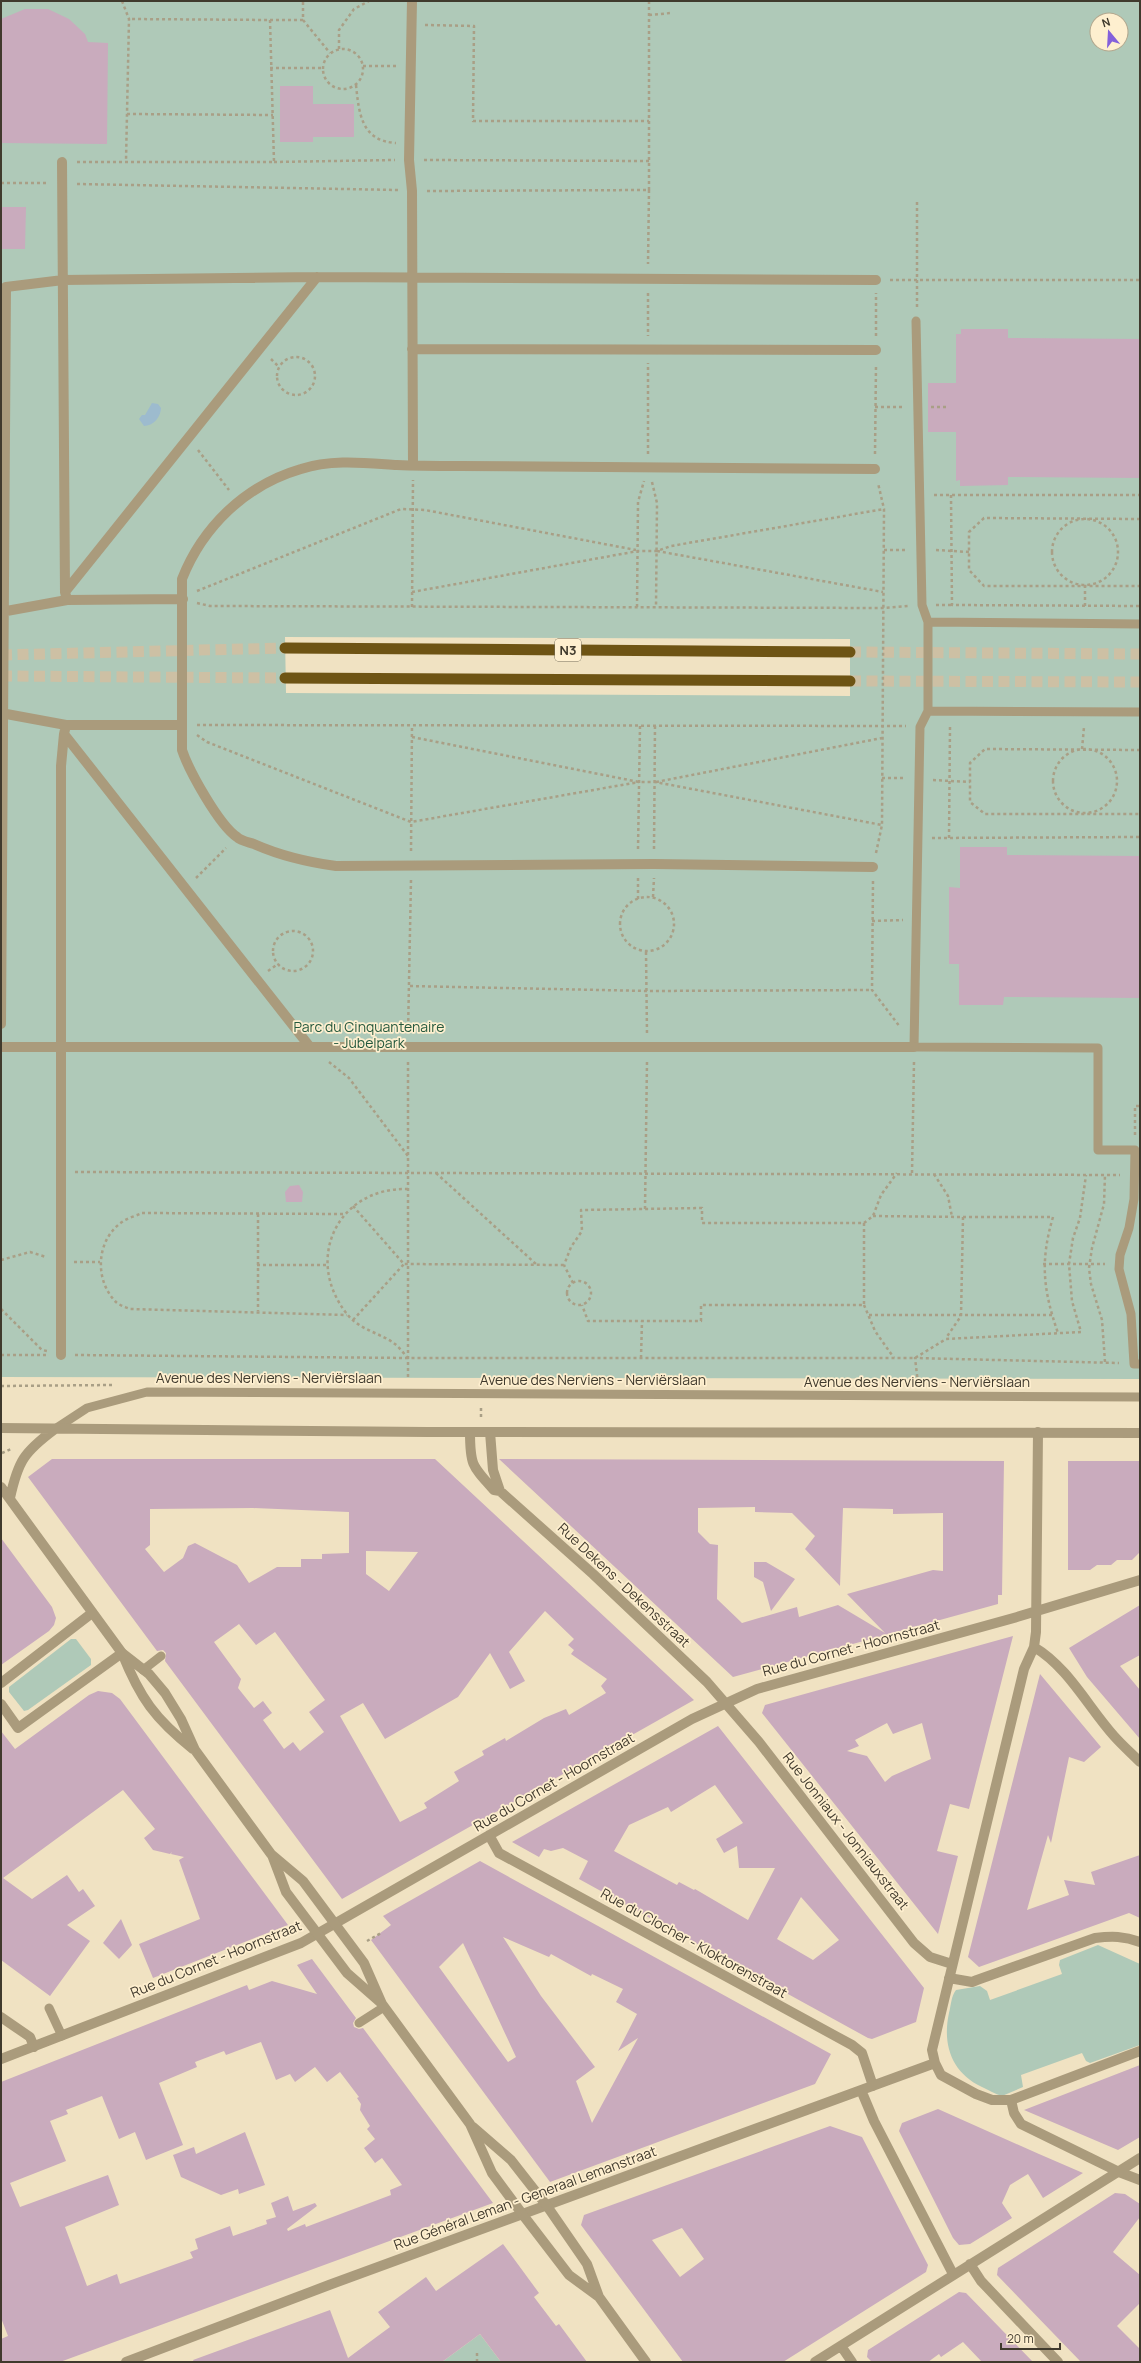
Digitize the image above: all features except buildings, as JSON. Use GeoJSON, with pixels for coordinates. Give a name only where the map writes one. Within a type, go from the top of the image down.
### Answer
{"type":"FeatureCollection","features":[{"type":"Feature","properties":{"kind":"highway","name":"N3"},"geometry":{"type":"LineString","coordinates":[[285,648],[850,652]]}},
{"type":"Feature","properties":{"kind":"highway","name":"N3"},"geometry":{"type":"LineString","coordinates":[[285,678],[850,681]]}},
{"type":"Feature","properties":{"kind":"street"},"geometry":{"type":"LineString","coordinates":[[412,1],[409,160],[412,191],[413,466]]}},
{"type":"Feature","properties":{"kind":"street"},"geometry":{"type":"LineString","coordinates":[[62,162],[66,596]]}},
{"type":"Feature","properties":{"kind":"street"},"geometry":{"type":"LineString","coordinates":[[66,596],[188,438],[317,277]]}},
{"type":"Feature","properties":{"kind":"street"},"geometry":{"type":"LineString","coordinates":[[1,1024],[6,287],[63,280],[317,277],[648,280],[876,280]]}},
{"type":"Feature","properties":{"kind":"street"},"geometry":{"type":"LineString","coordinates":[[412,349],[876,350]]}},
{"type":"Feature","properties":{"kind":"street"},"geometry":{"type":"LineString","coordinates":[[873,867],[654,864],[336,866],[314,863],[280,854],[237,837],[217,812],[191,772],[182,750],[182,579],[196,550],[214,525],[238,502],[264,484],[303,468],[345,462],[413,466],[875,469]]}},
{"type":"Feature","properties":{"kind":"street"},"geometry":{"type":"LineString","coordinates":[[3,612],[66,596],[183,599]]}},
{"type":"Feature","properties":{"kind":"street"},"geometry":{"type":"LineString","coordinates":[[2,713],[65,729],[182,725]]}},
{"type":"Feature","properties":{"kind":"street"},"geometry":{"type":"LineString","coordinates":[[65,729],[185,889],[310,1047]]}},
{"type":"Feature","properties":{"kind":"street"},"geometry":{"type":"LineString","coordinates":[[60,1355],[59,1262],[62,1047],[61,766],[65,729]]}},
{"type":"Feature","properties":{"kind":"street"},"geometry":{"type":"LineString","coordinates":[[1,1047],[914,1047]]}},
{"type":"Feature","properties":{"kind":"street"},"geometry":{"type":"LineString","coordinates":[[1,1428],[470,1432],[1140,1433]]}},
{"type":"Feature","properties":{"kind":"street"},"geometry":{"type":"LineString","coordinates":[[10,1498],[16,1471],[23,1458],[37,1442],[55,1429]]}},
{"type":"Feature","properties":{"kind":"street","name":"Rue Dekens - Dekensstraat"},"geometry":{"type":"LineString","coordinates":[[470,1432],[470,1456],[474,1469],[494,1490],[500,1491]]}},
{"type":"Feature","properties":{"kind":"street","name":"Rue Dekens - Dekensstraat"},"geometry":{"type":"LineString","coordinates":[[490,1432],[493,1470],[500,1491],[593,1574],[707,1682],[726,1702]]}},
{"type":"Feature","properties":{"kind":"street"},"geometry":{"type":"LineString","coordinates":[[1038,1432],[1036,1611],[1034,1647],[1024,1669],[932,2050],[935,2063],[941,2075],[976,2094],[992,2100],[1011,2100],[1140,2051]]}},
{"type":"Feature","properties":{"kind":"street"},"geometry":{"type":"LineString","coordinates":[[1,1487],[122,1653],[143,1670],[165,1693],[181,1719],[195,1750],[271,1854],[303,1881],[364,1963],[383,2005],[470,2124],[492,2173],[523,2215],[570,2275],[599,2297]]}},
{"type":"Feature","properties":{"kind":"street","name":"Rue du Cornet - Hoornstraat"},"geometry":{"type":"LineString","coordinates":[[1,2059],[301,1943],[316,1933],[692,1719],[757,1688],[1036,1611],[1140,1580]]}},
{"type":"Feature","properties":{"kind":"street"},"geometry":{"type":"LineString","coordinates":[[1,1683],[92,1613]]}},
{"type":"Feature","properties":{"kind":"street"},"geometry":{"type":"LineString","coordinates":[[1034,1647],[1046,1654],[1114,1736],[1140,1762]]}},
{"type":"Feature","properties":{"kind":"street"},"geometry":{"type":"LineString","coordinates":[[1,1704],[18,1728],[122,1653]]}},
{"type":"Feature","properties":{"kind":"street"},"geometry":{"type":"LineString","coordinates":[[122,1653],[134,1684],[147,1706],[168,1730],[195,1750]]}},
{"type":"Feature","properties":{"kind":"street","name":"Rue Jonniaux - Jonniauxstraat"},"geometry":{"type":"LineString","coordinates":[[726,1702],[760,1742],[914,1943],[930,1957],[952,1964]]}},
{"type":"Feature","properties":{"kind":"street","name":"Rue du Clocher - Kloktorenstraat"},"geometry":{"type":"LineString","coordinates":[[488,1836],[499,1853],[852,2045],[862,2053],[873,2086]]}},
{"type":"Feature","properties":{"kind":"street"},"geometry":{"type":"LineString","coordinates":[[271,1854],[286,1892],[316,1933],[347,1974],[383,2005]]}},
{"type":"Feature","properties":{"kind":"street"},"geometry":{"type":"LineString","coordinates":[[949,1978],[972,1982],[1095,1938],[1114,1935],[1140,1942]]}},
{"type":"Feature","properties":{"kind":"street"},"geometry":{"type":"LineString","coordinates":[[1,2017],[30,2037],[34,2047]]}},
{"type":"Feature","properties":{"kind":"street","name":"Rue Général Leman - Generaal Lemanstraat"},"geometry":{"type":"LineString","coordinates":[[126,2362],[329,2285],[935,2063]]}},
{"type":"Feature","properties":{"kind":"street"},"geometry":{"type":"LineString","coordinates":[[861,2090],[874,2121],[953,2274]]}},
{"type":"Feature","properties":{"kind":"street"},"geometry":{"type":"LineString","coordinates":[[1011,2100],[1014,2113],[1021,2124],[1119,2172],[1140,2180]]}},
{"type":"Feature","properties":{"kind":"street"},"geometry":{"type":"LineString","coordinates":[[470,2124],[511,2160],[547,2206],[586,2264],[599,2297],[646,2361]]}},
{"type":"Feature","properties":{"kind":"street"},"geometry":{"type":"LineString","coordinates":[[815,2362],[1140,2158]]}},
{"type":"Feature","properties":{"kind":"street"},"geometry":{"type":"LineString","coordinates":[[970,2264],[981,2281],[1058,2362]]}},
{"type":"Feature","properties":{"kind":"street"},"geometry":{"type":"LineString","coordinates":[[841,2346],[852,2362]]}},
{"type":"Feature","properties":{"kind":"lane"},"geometry":{"type":"LineString","coordinates":[[916,321],[916,407],[921,494],[922,605],[928,622],[928,711],[920,727],[914,1047],[1098,1048],[1098,1150],[1135,1150],[1133,1204],[1129,1228],[1119,1264],[1120,1278],[1131,1314],[1134,1364],[1140,1364]]}},
{"type":"Feature","properties":{"kind":"lane"},"geometry":{"type":"LineString","coordinates":[[928,622],[1140,624]]}},
{"type":"Feature","properties":{"kind":"lane"},"geometry":{"type":"LineString","coordinates":[[928,711],[1140,712]]}},
{"type":"Feature","properties":{"kind":"lane","name":"Avenue des Nerviens - Nerviërslaan"},"geometry":{"type":"LineString","coordinates":[[55,1429],[88,1408],[147,1392],[1140,1397]]}},
{"type":"Feature","properties":{"kind":"lane"},"geometry":{"type":"LineString","coordinates":[[143,1670],[161,1656]]}},
{"type":"Feature","properties":{"kind":"lane"},"geometry":{"type":"LineString","coordinates":[[359,2023],[383,2005]]}},
{"type":"Feature","properties":{"kind":"lane"},"geometry":{"type":"LineString","coordinates":[[50,2008],[62,2036]]}},
{"type":"Feature","properties":{"kind":"path"},"geometry":{"type":"LineString","coordinates":[[122,1],[129,19],[126,161]]}},
{"type":"Feature","properties":{"kind":"path"},"geometry":{"type":"LineString","coordinates":[[303,1],[304,20],[330,53]]}},
{"type":"Feature","properties":{"kind":"path"},"geometry":{"type":"LineString","coordinates":[[339,49],[339,30],[354,9],[369,1]]}},
{"type":"Feature","properties":{"kind":"path"},"geometry":{"type":"LineString","coordinates":[[649,1],[648,467],[657,503],[656,607]]}},
{"type":"Feature","properties":{"kind":"path"},"geometry":{"type":"LineString","coordinates":[[649,15],[671,13]]}},
{"type":"Feature","properties":{"kind":"path"},"geometry":{"type":"LineString","coordinates":[[129,19],[304,20]]}},
{"type":"Feature","properties":{"kind":"path"},"geometry":{"type":"LineString","coordinates":[[270,20],[270,68],[274,162]]}},
{"type":"Feature","properties":{"kind":"path"},"geometry":{"type":"LineString","coordinates":[[411,25],[474,26],[473,121],[649,122]]}},
{"type":"Feature","properties":{"kind":"path"},"geometry":{"type":"LineString","coordinates":[[356,85],[343,90],[331,86],[326,81],[322,68],[323,62],[330,53],[339,49],[346,49],[357,54],[363,66],[363,73],[356,85],[360,118],[370,134],[384,142],[409,144]]}},
{"type":"Feature","properties":{"kind":"path"},"geometry":{"type":"LineString","coordinates":[[363,66],[410,66]]}},
{"type":"Feature","properties":{"kind":"path"},"geometry":{"type":"LineString","coordinates":[[270,68],[322,68]]}},
{"type":"Feature","properties":{"kind":"path"},"geometry":{"type":"LineString","coordinates":[[127,114],[273,115]]}},
{"type":"Feature","properties":{"kind":"path"},"geometry":{"type":"LineString","coordinates":[[62,162],[274,162],[409,160],[649,161]]}},
{"type":"Feature","properties":{"kind":"path"},"geometry":{"type":"LineString","coordinates":[[1,183],[412,191],[649,190]]}},
{"type":"Feature","properties":{"kind":"path"},"geometry":{"type":"LineString","coordinates":[[916,321],[917,199]]}},
{"type":"Feature","properties":{"kind":"path"},"geometry":{"type":"LineString","coordinates":[[912,1173],[914,1047],[872,990],[873,867],[882,824],[884,509],[875,469],[876,280],[1140,280]]}},
{"type":"Feature","properties":{"kind":"path"},"geometry":{"type":"LineString","coordinates":[[295,357],[301,358],[312,365],[316,377],[312,389],[307,393],[294,396],[283,390],[279,385],[277,373],[283,362],[295,357]]}},
{"type":"Feature","properties":{"kind":"path"},"geometry":{"type":"LineString","coordinates":[[876,407],[904,407]]}},
{"type":"Feature","properties":{"kind":"path"},"geometry":{"type":"LineString","coordinates":[[928,407],[946,407]]}},
{"type":"Feature","properties":{"kind":"path"},"geometry":{"type":"LineString","coordinates":[[188,438],[238,502]]}},
{"type":"Feature","properties":{"kind":"path"},"geometry":{"type":"LineString","coordinates":[[412,607],[413,466]]}},
{"type":"Feature","properties":{"kind":"path"},"geometry":{"type":"LineString","coordinates":[[637,607],[638,502],[648,467]]}},
{"type":"Feature","properties":{"kind":"path"},"geometry":{"type":"LineString","coordinates":[[921,494],[1140,495]]}},
{"type":"Feature","properties":{"kind":"path"},"geometry":{"type":"LineString","coordinates":[[951,494],[952,605],[1140,606]]}},
{"type":"Feature","properties":{"kind":"path"},"geometry":{"type":"LineString","coordinates":[[183,599],[209,584],[401,509],[616,545],[638,551]]}},
{"type":"Feature","properties":{"kind":"path"},"geometry":{"type":"LineString","coordinates":[[657,551],[670,546],[884,509]]}},
{"type":"Feature","properties":{"kind":"path"},"geometry":{"type":"LineString","coordinates":[[1140,520],[984,518],[969,532],[969,570],[984,586],[1140,586]]}},
{"type":"Feature","properties":{"kind":"path"},"geometry":{"type":"LineString","coordinates":[[1085,519],[1100,523],[1112,534],[1118,548],[1118,556],[1112,571],[1107,577],[1093,584],[1085,585],[1070,581],[1058,571],[1054,564],[1052,548],[1058,534],[1063,528],[1070,523],[1085,519]]}},
{"type":"Feature","properties":{"kind":"path"},"geometry":{"type":"LineString","coordinates":[[883,550],[903,550]]}},
{"type":"Feature","properties":{"kind":"path"},"geometry":{"type":"LineString","coordinates":[[412,592],[638,551],[657,551],[883,592]]}},
{"type":"Feature","properties":{"kind":"path"},"geometry":{"type":"LineString","coordinates":[[951,551],[969,552]]}},
{"type":"Feature","properties":{"kind":"path"},"geometry":{"type":"LineString","coordinates":[[1085,585],[1085,606]]}},
{"type":"Feature","properties":{"kind":"path"},"geometry":{"type":"LineString","coordinates":[[183,599],[210,606],[883,608],[922,605]]}},
{"type":"Feature","properties":{"kind":"path"},"geometry":{"type":"LineString","coordinates":[[182,725],[920,727]]}},
{"type":"Feature","properties":{"kind":"path"},"geometry":{"type":"LineString","coordinates":[[182,725],[207,742],[411,822],[639,782],[656,782],[882,824]]}},
{"type":"Feature","properties":{"kind":"path"},"geometry":{"type":"LineString","coordinates":[[408,1378],[408,1047],[410,986],[412,725]]}},
{"type":"Feature","properties":{"kind":"path"},"geometry":{"type":"LineString","coordinates":[[638,899],[640,726]]}},
{"type":"Feature","properties":{"kind":"path"},"geometry":{"type":"LineString","coordinates":[[653,898],[656,782],[655,726]]}},
{"type":"Feature","properties":{"kind":"path"},"geometry":{"type":"LineString","coordinates":[[949,838],[950,727],[958,727]]}},
{"type":"Feature","properties":{"kind":"path"},"geometry":{"type":"LineString","coordinates":[[1076,727],[1091,727]]}},
{"type":"Feature","properties":{"kind":"path"},"geometry":{"type":"LineString","coordinates":[[1082,749],[1084,727]]}},
{"type":"Feature","properties":{"kind":"path"},"geometry":{"type":"LineString","coordinates":[[412,737],[639,782]]}},
{"type":"Feature","properties":{"kind":"path"},"geometry":{"type":"LineString","coordinates":[[656,782],[882,738]]}},
{"type":"Feature","properties":{"kind":"path"},"geometry":{"type":"LineString","coordinates":[[1140,750],[986,749],[970,763],[970,802],[985,814],[1140,814]]}},
{"type":"Feature","properties":{"kind":"path"},"geometry":{"type":"LineString","coordinates":[[1082,749],[1102,754],[1113,765],[1118,779],[1112,799],[1096,812],[1086,814],[1067,809],[1060,802],[1053,784],[1057,764],[1064,757],[1082,749]]}},
{"type":"Feature","properties":{"kind":"path"},"geometry":{"type":"LineString","coordinates":[[882,778],[904,778]]}},
{"type":"Feature","properties":{"kind":"path"},"geometry":{"type":"LineString","coordinates":[[950,782],[970,782]]}},
{"type":"Feature","properties":{"kind":"path"},"geometry":{"type":"LineString","coordinates":[[185,889],[237,837]]}},
{"type":"Feature","properties":{"kind":"path"},"geometry":{"type":"LineString","coordinates":[[918,838],[1140,837]]}},
{"type":"Feature","properties":{"kind":"path"},"geometry":{"type":"LineString","coordinates":[[653,898],[665,903],[672,913],[675,925],[672,937],[664,946],[646,952],[629,946],[622,936],[619,924],[622,912],[630,902],[638,899],[653,898]]}},
{"type":"Feature","properties":{"kind":"path"},"geometry":{"type":"LineString","coordinates":[[872,921],[904,920]]}},
{"type":"Feature","properties":{"kind":"path"},"geometry":{"type":"LineString","coordinates":[[288,932],[301,933],[306,936],[313,948],[311,960],[307,966],[295,971],[283,968],[278,964],[273,952],[277,939],[288,932]]}},
{"type":"Feature","properties":{"kind":"path"},"geometry":{"type":"LineString","coordinates":[[645,1209],[647,1047],[646,952]]}},
{"type":"Feature","properties":{"kind":"path"},"geometry":{"type":"LineString","coordinates":[[410,986],[647,991],[872,990]]}},
{"type":"Feature","properties":{"kind":"path"},"geometry":{"type":"LineString","coordinates":[[310,1047],[349,1078],[408,1156]]}},
{"type":"Feature","properties":{"kind":"path"},"geometry":{"type":"LineString","coordinates":[[1135,1150],[1135,1106],[1140,1106]]}},
{"type":"Feature","properties":{"kind":"path"},"geometry":{"type":"LineString","coordinates":[[1,1355],[408,1358],[915,1358],[1105,1362],[1104,1332],[1091,1284],[1090,1264],[1092,1248],[1104,1204],[1105,1175],[934,1173],[645,1174],[60,1172]]}},
{"type":"Feature","properties":{"kind":"path"},"geometry":{"type":"LineString","coordinates":[[435,1173],[536,1265]]}},
{"type":"Feature","properties":{"kind":"path"},"geometry":{"type":"LineString","coordinates":[[573,1283],[564,1265],[571,1247],[582,1231],[581,1210],[702,1208],[702,1223],[864,1223],[873,1216],[881,1195],[897,1173]]}},
{"type":"Feature","properties":{"kind":"path"},"geometry":{"type":"LineString","coordinates":[[934,1173],[948,1196],[952,1217]]}},
{"type":"Feature","properties":{"kind":"path"},"geometry":{"type":"LineString","coordinates":[[946,1339],[1081,1332],[1072,1301],[1069,1264],[1073,1238],[1080,1218],[1086,1175]]}},
{"type":"Feature","properties":{"kind":"path"},"geometry":{"type":"LineString","coordinates":[[408,1189],[390,1188],[366,1198],[344,1214],[334,1228],[328,1248],[326,1266],[335,1295],[348,1315],[374,1334],[395,1344],[408,1358]]}},
{"type":"Feature","properties":{"kind":"path"},"geometry":{"type":"LineString","coordinates":[[353,1206],[404,1264]]}},
{"type":"Feature","properties":{"kind":"path"},"geometry":{"type":"LineString","coordinates":[[344,1214],[142,1213],[122,1222],[110,1234],[104,1246],[100,1262],[107,1289],[117,1303],[130,1309],[258,1311],[348,1315]]}},
{"type":"Feature","properties":{"kind":"path"},"geometry":{"type":"LineString","coordinates":[[258,1214],[258,1311]]}},
{"type":"Feature","properties":{"kind":"path"},"geometry":{"type":"LineString","coordinates":[[873,1216],[1052,1217],[1046,1240],[1043,1264],[1045,1288],[1058,1333]]}},
{"type":"Feature","properties":{"kind":"path"},"geometry":{"type":"LineString","coordinates":[[915,1358],[946,1339],[961,1316],[963,1217]]}},
{"type":"Feature","properties":{"kind":"path"},"geometry":{"type":"LineString","coordinates":[[864,1223],[864,1305],[875,1331],[894,1358]]}},
{"type":"Feature","properties":{"kind":"path"},"geometry":{"type":"LineString","coordinates":[[1,1260],[30,1252],[59,1262],[100,1262]]}},
{"type":"Feature","properties":{"kind":"path"},"geometry":{"type":"LineString","coordinates":[[353,1320],[404,1264],[564,1265]]}},
{"type":"Feature","properties":{"kind":"path"},"geometry":{"type":"LineString","coordinates":[[1043,1264],[1119,1264]]}},
{"type":"Feature","properties":{"kind":"path"},"geometry":{"type":"LineString","coordinates":[[257,1265],[326,1266]]}},
{"type":"Feature","properties":{"kind":"path"},"geometry":{"type":"LineString","coordinates":[[580,1281],[590,1288],[590,1300],[582,1305],[572,1303],[568,1297],[568,1289],[573,1283],[580,1281]]}},
{"type":"Feature","properties":{"kind":"path"},"geometry":{"type":"LineString","coordinates":[[582,1305],[588,1321],[701,1320],[701,1305],[864,1305]]}},
{"type":"Feature","properties":{"kind":"path"},"geometry":{"type":"LineString","coordinates":[[1,1309],[42,1350],[60,1355]]}},
{"type":"Feature","properties":{"kind":"path"},"geometry":{"type":"LineString","coordinates":[[869,1315],[1052,1315]]}},
{"type":"Feature","properties":{"kind":"path"},"geometry":{"type":"LineString","coordinates":[[641,1358],[642,1320]]}},
{"type":"Feature","properties":{"kind":"path"},"geometry":{"type":"LineString","coordinates":[[915,1358],[918,1384]]}},
{"type":"Feature","properties":{"kind":"path"},"geometry":{"type":"LineString","coordinates":[[2,1453],[13,1449]]}},
{"type":"Feature","properties":{"kind":"path"},"geometry":{"type":"LineString","coordinates":[[367,1941],[381,1933]]}},
{"type":"Feature","properties":{"kind":"path"},"geometry":{"type":"LineString","coordinates":[[477,2351],[477,2362]]}},
{"type":"Feature","properties":{"kind":"green space","name":"Parc du Cinquantenaire - Jubelpark"},"geometry":{"type":"Polygon","coordinates":[[[1,1],[1140,1],[1140,1379],[1,1377],[1,1]],[[285,637],[286,693],[850,696],[850,639],[285,637]]]}},
{"type":"Feature","properties":{"kind":"green space"},"geometry":{"type":"Polygon","coordinates":[[[71,1639],[76,1639],[91,1659],[91,1665],[28,1710],[24,1711],[9,1692],[9,1687],[71,1639]]]}},
{"type":"Feature","properties":{"kind":"green space"},"geometry":{"type":"Polygon","coordinates":[[[1098,1945],[1140,1964],[1140,2045],[1090,2063],[1086,2061],[1082,2053],[1021,2075],[1023,2087],[1002,2096],[982,2087],[963,2074],[952,2057],[948,2047],[947,2036],[949,2013],[952,1998],[956,1990],[980,1986],[987,1991],[990,2000],[1062,1974],[1059,1965],[1060,1960],[1098,1945]]]}},
{"type":"Feature","properties":{"kind":"green space"},"geometry":{"type":"Polygon","coordinates":[[[480,2334],[501,2362],[442,2362],[480,2334]]]}},
{"type":"Feature","properties":{"kind":"water"},"geometry":{"type":"Polygon","coordinates":[[[152,403],[158,404],[161,408],[160,415],[153,423],[144,426],[139,419],[142,415],[145,415],[152,403]]]}},
{"type":"Feature","properties":{"kind":"tunnel"},"geometry":{"type":"LineString","coordinates":[[1,655],[285,648]]}},
{"type":"Feature","properties":{"kind":"tunnel"},"geometry":{"type":"LineString","coordinates":[[850,652],[1140,654]]}},
{"type":"Feature","properties":{"kind":"tunnel"},"geometry":{"type":"LineString","coordinates":[[1,676],[285,678]]}},
{"type":"Feature","properties":{"kind":"tunnel"},"geometry":{"type":"LineString","coordinates":[[850,681],[1140,682]]}}]}
